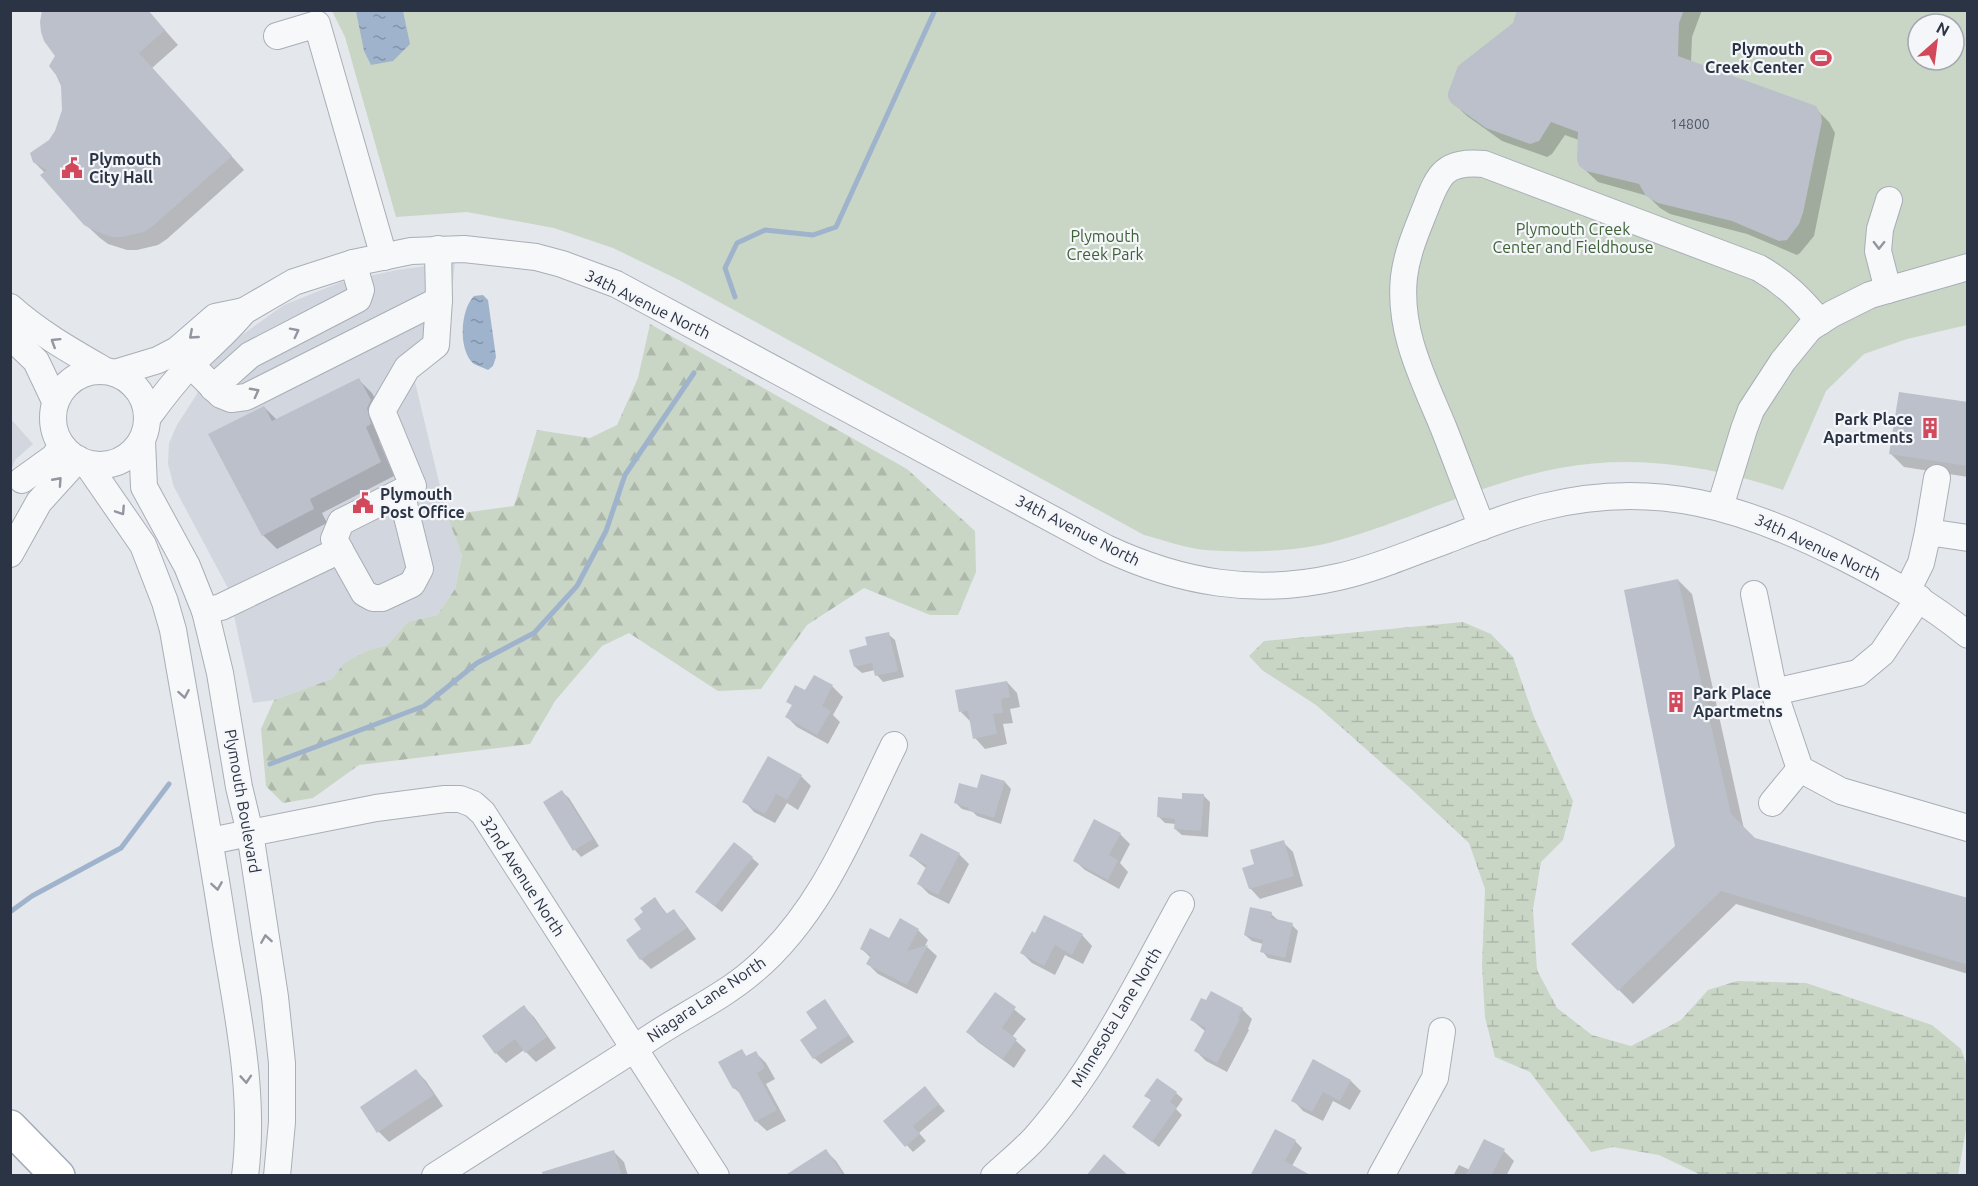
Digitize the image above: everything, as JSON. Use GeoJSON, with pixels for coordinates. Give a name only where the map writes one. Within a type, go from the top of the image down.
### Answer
{"type":"FeatureCollection","features":[{"type":"Feature","properties":{"kind":"main road"},"geometry":{"type":"LineString","coordinates":[[10,1127],[58,1176]]}},
{"type":"Feature","properties":{"kind":"main road"},"geometry":{"type":"LineString","coordinates":[[10,1132],[38,1176]]}},
{"type":"Feature","properties":{"kind":"street"},"geometry":{"type":"LineString","coordinates":[[277,36],[315,17],[384,257]]}},
{"type":"Feature","properties":{"kind":"street"},"geometry":{"type":"LineString","coordinates":[[1482,527],[1410,345],[1403,312],[1404,277],[1409,250],[1437,182],[1451,166],[1468,163],[1484,164],[1758,268],[1783,282],[1820,322]]}},
{"type":"Feature","properties":{"kind":"street"},"geometry":{"type":"LineString","coordinates":[[1888,290],[1878,251],[1880,229],[1889,200]]}},
{"type":"Feature","properties":{"kind":"street"},"geometry":{"type":"LineString","coordinates":[[401,492],[420,569],[412,584],[382,598],[373,598],[364,593],[334,539],[341,522],[401,492],[413,486],[382,411],[407,368],[436,345],[439,300],[438,249]]}},
{"type":"Feature","properties":{"kind":"street","name":"34th Avenue North"},"geometry":{"type":"LineString","coordinates":[[109,371],[158,360],[177,350],[215,317],[244,311],[294,282],[353,263],[438,249],[488,251],[536,257],[616,284],[1106,548],[1165,572],[1204,582],[1244,586],[1304,583],[1340,577],[1369,568],[1542,507],[1618,495],[1647,495],[1693,501],[1774,524],[1824,547],[1913,594],[1968,635]]}},
{"type":"Feature","properties":{"kind":"street"},"geometry":{"type":"LineString","coordinates":[[213,388],[250,355],[358,299],[361,290],[353,263]]}},
{"type":"Feature","properties":{"kind":"street"},"geometry":{"type":"LineString","coordinates":[[1719,507],[1751,410],[1783,361],[1810,328],[1870,295],[1968,267]]}},
{"type":"Feature","properties":{"kind":"street"},"geometry":{"type":"LineString","coordinates":[[191,365],[221,395],[231,399],[246,397],[439,300]]}},
{"type":"Feature","properties":{"kind":"street"},"geometry":{"type":"LineString","coordinates":[[10,307],[30,325],[55,342],[127,379],[137,388],[144,400],[145,429],[132,453],[119,462],[103,465],[76,456],[54,457],[16,475],[39,502]]}},
{"type":"Feature","properties":{"kind":"street","name":"34th Avenue North"},"geometry":{"type":"LineString","coordinates":[[145,429],[160,400],[191,365],[228,331],[244,311]]}},
{"type":"Feature","properties":{"kind":"street"},"geometry":{"type":"LineString","coordinates":[[10,336],[36,361],[55,401]]}},
{"type":"Feature","properties":{"kind":"street"},"geometry":{"type":"LineString","coordinates":[[109,371],[86,372],[73,378],[62,389],[55,401],[52,420],[54,429],[143,545],[173,630],[210,841],[244,1059],[248,1132],[244,1176]]}},
{"type":"Feature","properties":{"kind":"street","name":"Plymouth Boulevard"},"geometry":{"type":"LineString","coordinates":[[145,429],[144,487],[187,566],[204,611],[220,673],[239,787],[250,833],[275,997],[282,1062],[282,1122],[277,1176]]}},
{"type":"Feature","properties":{"kind":"street"},"geometry":{"type":"LineString","coordinates":[[10,554],[39,502],[76,456]]}},
{"type":"Feature","properties":{"kind":"street"},"geometry":{"type":"LineString","coordinates":[[1774,693],[1857,673],[1882,652],[1913,594],[1928,532],[1937,478]]}},
{"type":"Feature","properties":{"kind":"street"},"geometry":{"type":"LineString","coordinates":[[1928,532],[1968,538]]}},
{"type":"Feature","properties":{"kind":"street"},"geometry":{"type":"LineString","coordinates":[[204,611],[221,607],[340,550]]}},
{"type":"Feature","properties":{"kind":"street"},"geometry":{"type":"LineString","coordinates":[[1754,594],[1774,693],[1800,769],[1841,791],[1968,828]]}},
{"type":"Feature","properties":{"kind":"street","name":"Niagara Lane North"},"geometry":{"type":"LineString","coordinates":[[435,1176],[750,973],[779,947],[803,917],[824,884],[894,745]]}},
{"type":"Feature","properties":{"kind":"street"},"geometry":{"type":"LineString","coordinates":[[1772,802],[1800,769]]}},
{"type":"Feature","properties":{"kind":"street","name":"32nd Avenue North"},"geometry":{"type":"LineString","coordinates":[[210,841],[376,808],[445,799],[460,799],[473,804],[483,813],[716,1176]]}},
{"type":"Feature","properties":{"kind":"street","name":"Minnesota Lane North"},"geometry":{"type":"LineString","coordinates":[[994,1176],[1034,1139],[1073,1090],[1106,1038],[1181,904]]}},
{"type":"Feature","properties":{"kind":"street"},"geometry":{"type":"LineString","coordinates":[[1381,1176],[1434,1078],[1442,1030]]}},
{"type":"Feature","properties":{"kind":"shaded area"},"geometry":{"type":"Polygon","coordinates":[[[455,262],[445,356],[414,378],[447,515],[462,554],[455,589],[437,615],[408,622],[387,645],[366,651],[344,663],[332,679],[274,700],[253,703],[228,588],[174,487],[168,464],[169,443],[177,425],[197,394],[208,359],[284,305],[341,282],[397,270],[455,262]]]}},
{"type":"Feature","properties":{"kind":"shaded area"},"geometry":{"type":"Polygon","coordinates":[[[11,419],[33,444],[15,460],[11,470],[11,419]]]}},
{"type":"Feature","properties":{"kind":"green space","name":"Plymouth Creek Park"},"geometry":{"type":"Polygon","coordinates":[[[332,11],[1967,11],[1967,325],[1907,339],[1864,354],[1826,391],[1783,490],[1728,474],[1673,465],[1645,462],[1588,464],[1531,474],[1503,482],[1392,523],[1321,545],[1254,551],[1197,549],[1144,535],[679,280],[613,248],[554,228],[467,212],[396,217],[345,37],[332,11]]]}},
{"type":"Feature","properties":{"kind":"green space"},"geometry":{"type":"Polygon","coordinates":[[[650,324],[907,469],[975,531],[976,572],[958,615],[930,615],[864,588],[807,625],[761,689],[718,691],[629,633],[602,646],[555,701],[530,744],[359,765],[313,798],[283,803],[266,786],[261,729],[274,700],[332,679],[344,663],[366,651],[387,645],[408,622],[437,615],[455,589],[462,555],[447,515],[514,506],[537,430],[590,438],[617,425],[638,378],[650,324]]]}},
{"type":"Feature","properties":{"kind":"green space"},"geometry":{"type":"Polygon","coordinates":[[[1463,622],[1491,634],[1513,657],[1534,717],[1573,801],[1563,840],[1541,862],[1533,909],[1537,970],[1557,1008],[1592,1035],[1631,1046],[1681,1020],[1708,990],[1737,981],[1806,983],[1932,1025],[1961,1049],[1967,1066],[1967,1124],[1958,1175],[1701,1175],[1659,1155],[1613,1147],[1591,1152],[1530,1072],[1495,1057],[1485,1017],[1482,966],[1485,889],[1469,843],[1316,705],[1262,670],[1249,656],[1264,641],[1463,622]]]}},
{"type":"Feature","properties":{"kind":"water"},"geometry":{"type":"Polygon","coordinates":[[[356,11],[403,11],[410,44],[393,61],[371,65],[364,51],[356,11]]]}},
{"type":"Feature","properties":{"kind":"water"},"geometry":{"type":"Polygon","coordinates":[[[483,295],[488,300],[496,357],[493,366],[488,370],[474,364],[469,358],[463,340],[464,320],[469,302],[474,296],[483,295]]]}},
{"type":"Feature","properties":{"kind":"building"},"geometry":{"type":"Polygon","coordinates":[[[42,10],[148,10],[165,30],[139,53],[232,156],[144,232],[112,237],[84,225],[40,175],[47,170],[33,162],[30,153],[49,140],[55,131],[62,110],[61,86],[49,66],[55,56],[44,41],[41,32],[42,10]]]}},
{"type":"Feature","properties":{"kind":"building","name":"Plymouth Creek Center and Fieldhouse"},"geometry":{"type":"Polygon","coordinates":[[[1517,10],[1684,10],[1679,23],[1678,56],[1816,106],[1822,121],[1803,213],[1799,224],[1787,240],[1779,241],[1732,221],[1658,203],[1646,196],[1639,184],[1586,171],[1579,166],[1577,160],[1578,132],[1551,122],[1539,141],[1530,144],[1486,128],[1451,103],[1448,93],[1458,66],[1513,23],[1517,10]]]}},
{"type":"Feature","properties":{"kind":"building"},"geometry":{"type":"Polygon","coordinates":[[[359,378],[371,400],[367,408],[371,424],[366,427],[381,462],[310,499],[314,509],[262,536],[208,434],[264,406],[272,421],[359,378]]]}},
{"type":"Feature","properties":{"kind":"building","name":"Park Place Apartments"},"geometry":{"type":"Polygon","coordinates":[[[1899,392],[1968,402],[1968,466],[1889,454],[1899,392]]]}},
{"type":"Feature","properties":{"kind":"building","name":"Park Place Apartmetns"},"geometry":{"type":"Polygon","coordinates":[[[1678,579],[1731,814],[1755,838],[1968,898],[1968,965],[1721,891],[1618,991],[1571,944],[1675,846],[1624,590],[1678,579]]]}},
{"type":"Feature","properties":{"kind":"building"},"geometry":{"type":"Polygon","coordinates":[[[889,632],[898,671],[875,676],[872,663],[854,667],[849,650],[867,645],[865,637],[889,632]]]}},
{"type":"Feature","properties":{"kind":"building"},"geometry":{"type":"Polygon","coordinates":[[[814,675],[833,685],[822,706],[831,711],[817,735],[785,717],[792,705],[786,702],[795,685],[805,690],[814,675]]]}},
{"type":"Feature","properties":{"kind":"building"},"geometry":{"type":"Polygon","coordinates":[[[1007,681],[1010,697],[1001,699],[1003,713],[993,714],[997,734],[973,739],[968,711],[959,712],[955,690],[1007,681]]]}},
{"type":"Feature","properties":{"kind":"building"},"geometry":{"type":"Polygon","coordinates":[[[768,756],[802,775],[787,800],[776,794],[765,814],[742,802],[768,756]]]}},
{"type":"Feature","properties":{"kind":"building"},"geometry":{"type":"Polygon","coordinates":[[[981,774],[1005,781],[994,818],[954,803],[959,783],[977,788],[981,774]]]}},
{"type":"Feature","properties":{"kind":"building"},"geometry":{"type":"Polygon","coordinates":[[[562,790],[593,839],[573,851],[543,802],[562,790]]]}},
{"type":"Feature","properties":{"kind":"building"},"geometry":{"type":"Polygon","coordinates":[[[1182,793],[1204,794],[1201,831],[1174,829],[1175,819],[1157,817],[1158,797],[1182,799],[1182,793]]]}},
{"type":"Feature","properties":{"kind":"building"},"geometry":{"type":"Polygon","coordinates":[[[1094,819],[1121,833],[1109,855],[1118,860],[1108,880],[1073,861],[1094,819]]]}},
{"type":"Feature","properties":{"kind":"building"},"geometry":{"type":"Polygon","coordinates":[[[921,833],[960,853],[938,895],[917,884],[927,865],[909,856],[921,833]]]}},
{"type":"Feature","properties":{"kind":"building"},"geometry":{"type":"Polygon","coordinates":[[[1284,840],[1294,876],[1249,889],[1242,868],[1254,864],[1250,850],[1284,840]]]}},
{"type":"Feature","properties":{"kind":"building"},"geometry":{"type":"Polygon","coordinates":[[[734,842],[753,857],[715,906],[695,892],[734,842]]]}},
{"type":"Feature","properties":{"kind":"building"},"geometry":{"type":"Polygon","coordinates":[[[655,897],[666,914],[674,909],[687,928],[640,960],[626,940],[641,929],[634,919],[643,912],[640,908],[655,897]]]}},
{"type":"Feature","properties":{"kind":"building"},"geometry":{"type":"Polygon","coordinates":[[[1250,907],[1272,912],[1271,918],[1293,923],[1285,958],[1260,952],[1263,940],[1244,935],[1250,907]]]}},
{"type":"Feature","properties":{"kind":"building"},"geometry":{"type":"Polygon","coordinates":[[[1044,915],[1083,934],[1072,955],[1055,945],[1044,966],[1020,953],[1032,931],[1035,933],[1044,915]]]}},
{"type":"Feature","properties":{"kind":"building"},"geometry":{"type":"Polygon","coordinates":[[[900,918],[919,929],[907,951],[928,945],[907,985],[866,964],[871,955],[860,949],[870,928],[889,938],[900,918]]]}},
{"type":"Feature","properties":{"kind":"building"},"geometry":{"type":"Polygon","coordinates":[[[1211,991],[1243,1008],[1238,1018],[1240,1019],[1217,1063],[1194,1051],[1206,1028],[1190,1020],[1201,998],[1206,1000],[1211,991]]]}},
{"type":"Feature","properties":{"kind":"building"},"geometry":{"type":"Polygon","coordinates":[[[995,992],[1016,1007],[1002,1028],[1017,1039],[1003,1059],[966,1032],[995,992]]]}},
{"type":"Feature","properties":{"kind":"building"},"geometry":{"type":"Polygon","coordinates":[[[825,999],[849,1035],[813,1059],[800,1040],[817,1028],[806,1012],[825,999]]]}},
{"type":"Feature","properties":{"kind":"building"},"geometry":{"type":"Polygon","coordinates":[[[524,1005],[547,1037],[525,1053],[515,1039],[495,1054],[482,1036],[524,1005]]]}},
{"type":"Feature","properties":{"kind":"building"},"geometry":{"type":"Polygon","coordinates":[[[742,1049],[746,1056],[756,1051],[765,1068],[757,1073],[777,1110],[755,1122],[736,1087],[733,1089],[718,1062],[742,1049]]]}},
{"type":"Feature","properties":{"kind":"building"},"geometry":{"type":"Polygon","coordinates":[[[1313,1059],[1351,1080],[1340,1101],[1323,1092],[1312,1112],[1291,1101],[1313,1059]]]}},
{"type":"Feature","properties":{"kind":"building"},"geometry":{"type":"Polygon","coordinates":[[[416,1069],[434,1095],[377,1133],[360,1107],[416,1069]]]}},
{"type":"Feature","properties":{"kind":"building"},"geometry":{"type":"Polygon","coordinates":[[[1157,1078],[1177,1092],[1170,1102],[1177,1107],[1152,1142],[1132,1127],[1151,1100],[1144,1096],[1157,1078]]]}},
{"type":"Feature","properties":{"kind":"building"},"geometry":{"type":"Polygon","coordinates":[[[925,1086],[939,1104],[913,1126],[920,1134],[905,1147],[883,1121],[925,1086]]]}},
{"type":"Feature","properties":{"kind":"building"},"geometry":{"type":"Polygon","coordinates":[[[1275,1129],[1296,1140],[1285,1161],[1312,1176],[1250,1176],[1275,1129]]]}},
{"type":"Feature","properties":{"kind":"building"},"geometry":{"type":"Polygon","coordinates":[[[1484,1139],[1505,1149],[1491,1176],[1465,1176],[1484,1139]]]}},
{"type":"Feature","properties":{"kind":"building"},"geometry":{"type":"Polygon","coordinates":[[[826,1149],[844,1176],[784,1176],[826,1149]]]}},
{"type":"Feature","properties":{"kind":"building"},"geometry":{"type":"Polygon","coordinates":[[[614,1150],[622,1176],[543,1176],[542,1172],[614,1150]]]}},
{"type":"Feature","properties":{"kind":"building"},"geometry":{"type":"Polygon","coordinates":[[[1104,1154],[1129,1176],[1086,1176],[1104,1154]]]}},
{"type":"Feature","properties":{"kind":"waterway"},"geometry":{"type":"LineString","coordinates":[[735,297],[725,268],[737,243],[765,230],[813,235],[836,227],[935,10]]}},
{"type":"Feature","properties":{"kind":"waterway"},"geometry":{"type":"LineString","coordinates":[[270,764],[424,706],[477,663],[534,633],[577,586],[606,531],[625,475],[694,373]]}},
{"type":"Feature","properties":{"kind":"waterway"},"geometry":{"type":"LineString","coordinates":[[10,912],[32,896],[121,848],[169,784]]}},
{"type":"Feature","properties":{"kind":"place","name":"Plymouth Creek Center"},"geometry":{"type":"Point","coordinates":[1821,58]}},
{"type":"Feature","properties":{"kind":"place","name":"Plymouth City Hall"},"geometry":{"type":"Point","coordinates":[72,168]}},
{"type":"Feature","properties":{"kind":"place","name":"Park Place Apartments"},"geometry":{"type":"Point","coordinates":[1930,428]}},
{"type":"Feature","properties":{"kind":"place","name":"Plymouth Post Office"},"geometry":{"type":"Point","coordinates":[363,503]}},
{"type":"Feature","properties":{"kind":"place","name":"Park Place Apartmetns"},"geometry":{"type":"Point","coordinates":[1676,702]}}]}
